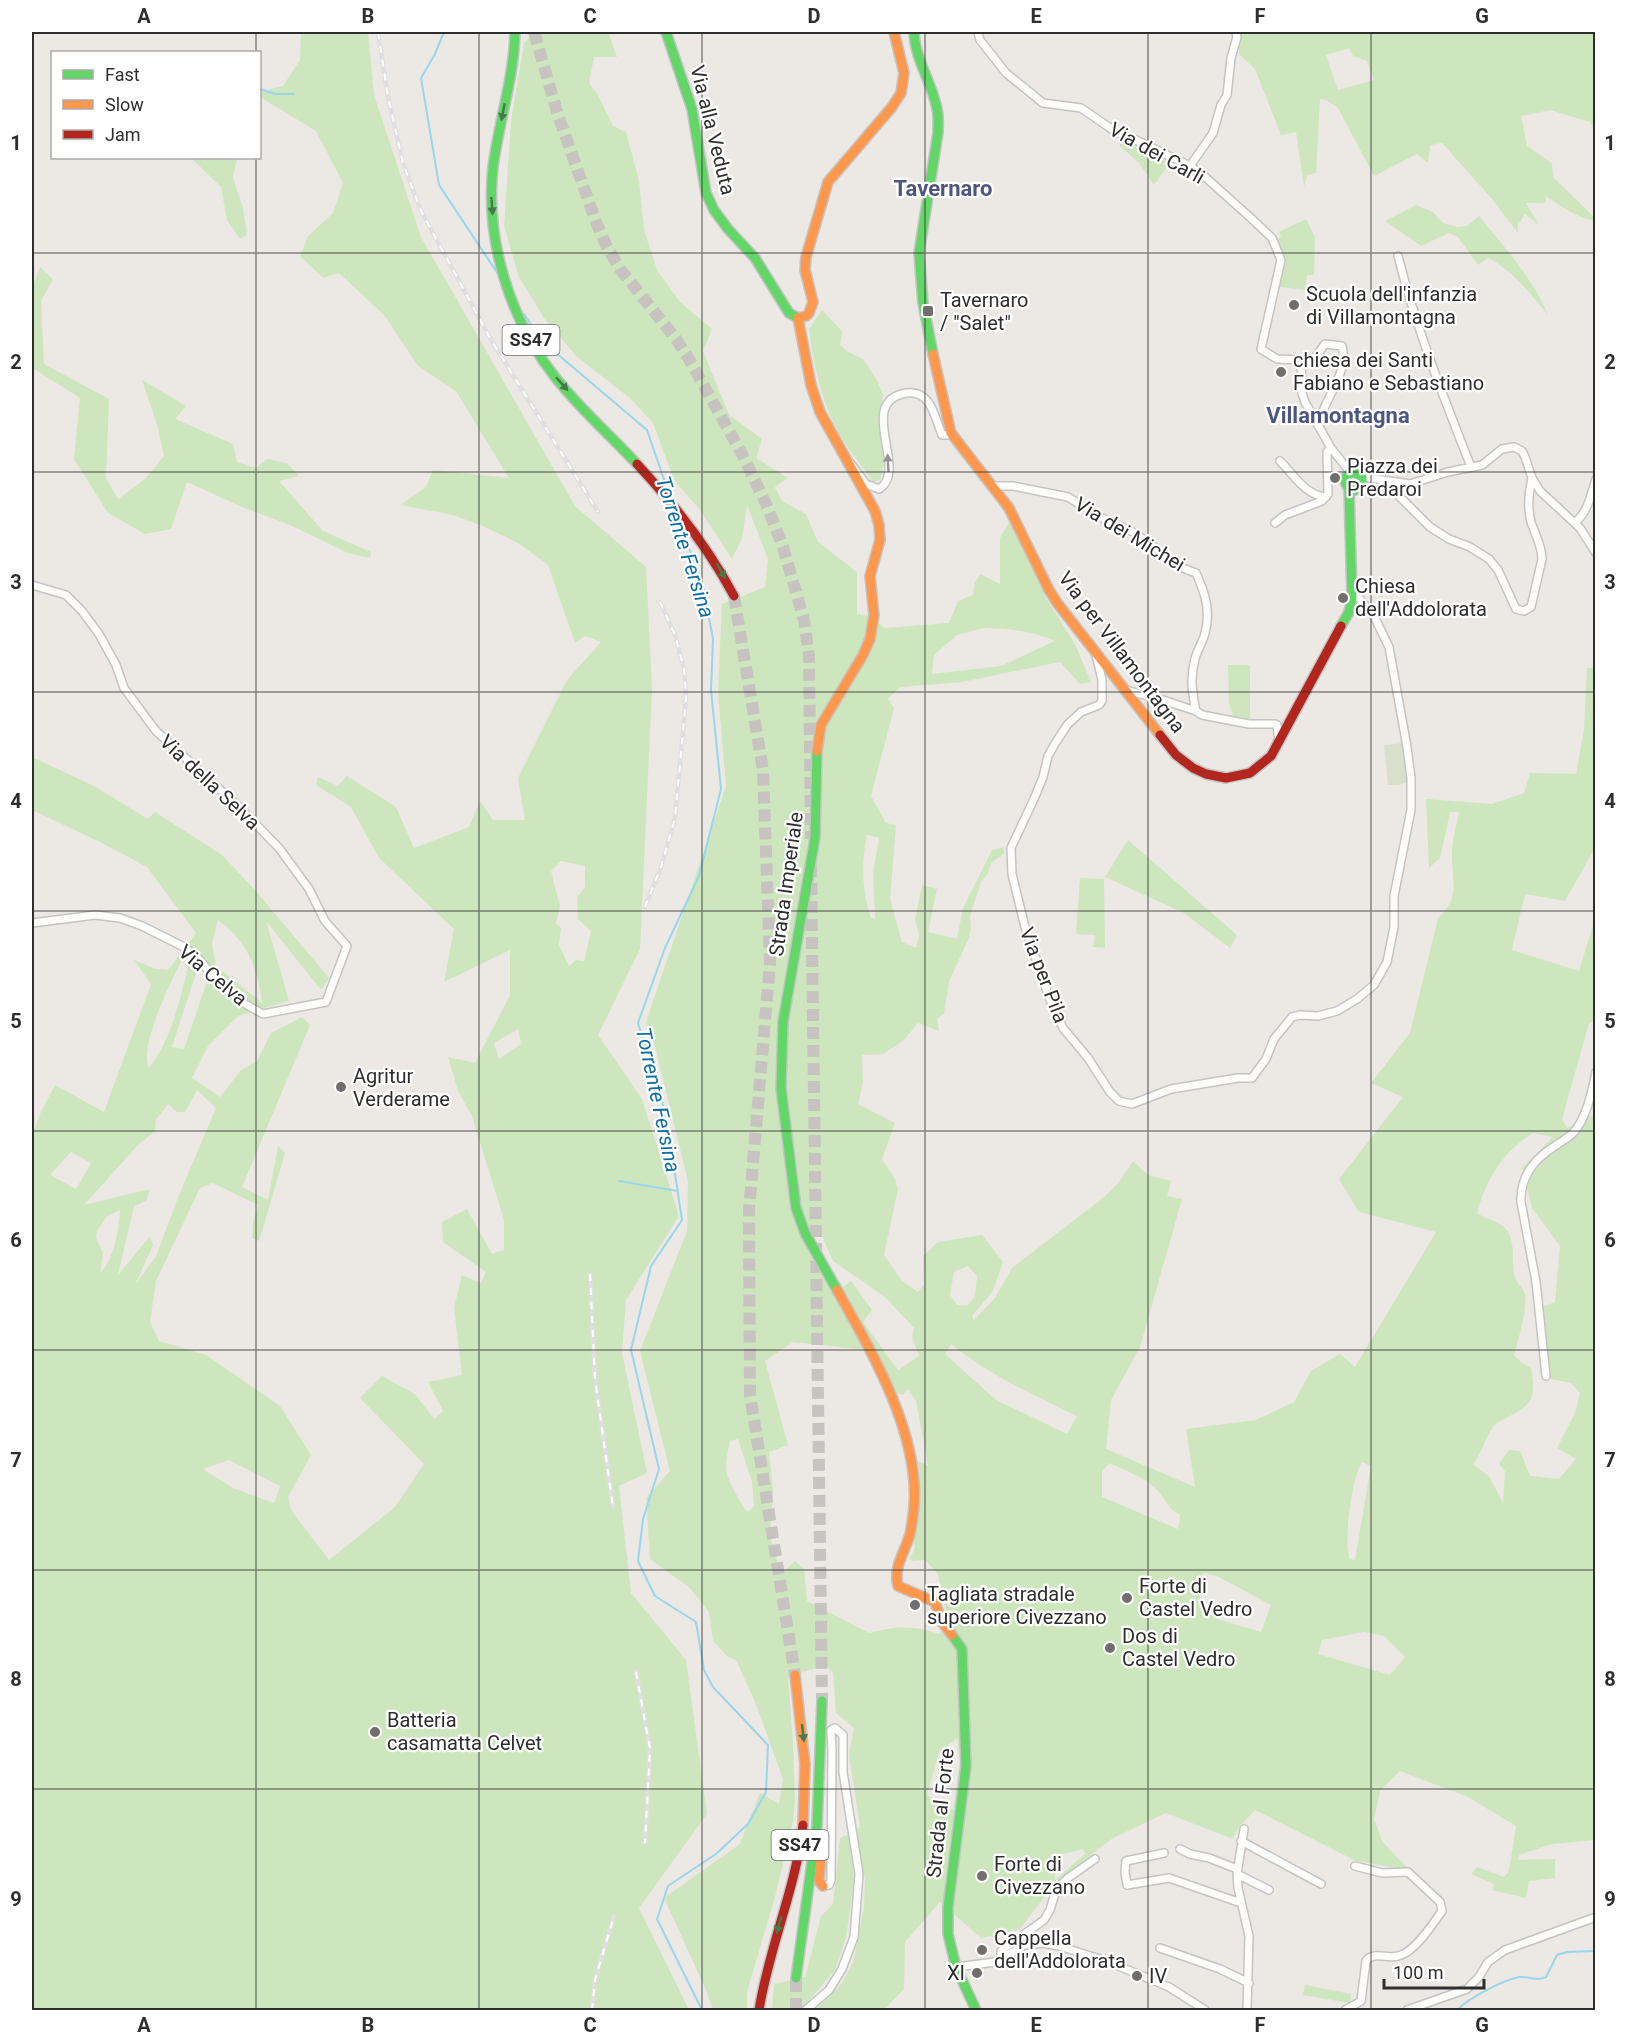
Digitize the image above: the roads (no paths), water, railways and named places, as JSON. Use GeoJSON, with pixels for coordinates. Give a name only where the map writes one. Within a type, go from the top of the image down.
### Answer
{"type":"FeatureCollection","features":[{"type":"Feature","properties":{"kind":"main road","name":"SS47"},"geometry":{"type":"LineString","coordinates":[[515,32],[513,65],[496,148],[492,196],[495,233],[504,274],[517,313],[543,360],[556,378],[692,527],[734,596]]}},
{"type":"Feature","properties":{"kind":"main road","name":"Via alla Veduta"},"geometry":{"type":"LineString","coordinates":[[666,32],[692,109],[702,176],[710,201],[728,229],[755,258],[789,313],[798,318]]}},
{"type":"Feature","properties":{"kind":"main road"},"geometry":{"type":"LineString","coordinates":[[798,318],[809,313],[813,302],[806,270],[806,256],[828,182],[892,107],[901,93],[904,73],[894,32]]}},
{"type":"Feature","properties":{"kind":"main road","name":"Via per Villamontagna"},"geometry":{"type":"LineString","coordinates":[[914,32],[917,58],[936,105],[938,118],[938,133],[919,253],[920,279],[929,338],[951,433],[1009,508],[1049,590],[1096,655],[1176,755],[1193,768],[1206,774],[1226,778],[1250,772],[1271,756],[1279,743],[1312,677],[1349,612],[1353,591],[1349,489]]}},
{"type":"Feature","properties":{"kind":"main road","name":"Strada Imperiale"},"geometry":{"type":"LineString","coordinates":[[798,318],[811,385],[820,412],[875,511],[880,540],[870,576],[874,615],[870,639],[863,655],[821,725],[817,750],[815,838],[783,1022],[781,1088],[796,1208],[805,1233],[860,1330],[894,1400],[911,1461],[915,1504],[910,1534],[895,1575]]}},
{"type":"Feature","properties":{"kind":"main road"},"geometry":{"type":"LineString","coordinates":[[1350,472],[1355,472],[1362,477],[1360,488],[1356,490],[1349,489],[1344,480],[1350,472]]}},
{"type":"Feature","properties":{"kind":"main road","name":"Strada al Forte"},"geometry":{"type":"LineString","coordinates":[[895,1575],[898,1586],[906,1592],[931,1598],[938,1604],[943,1624],[957,1639],[962,1649],[966,1766],[948,1907],[948,1934],[956,1967],[976,2010]]}},
{"type":"Feature","properties":{"kind":"main road","name":"SS47"},"geometry":{"type":"LineString","coordinates":[[759,2010],[766,1969],[799,1852],[806,1769],[795,1675]]}},
{"type":"Feature","properties":{"kind":"main road","name":"SS47"},"geometry":{"type":"LineString","coordinates":[[796,1978],[812,1867],[820,1778],[822,1701]]}},
{"type":"Feature","properties":{"kind":"main road"},"geometry":{"type":"LineString","coordinates":[[820,1778],[823,1833],[819,1881],[823,1886]]}},
{"type":"Feature","properties":{"kind":"street","name":"Via dei Carli"},"geometry":{"type":"LineString","coordinates":[[978,32],[980,40],[1006,73],[1043,103],[1081,108],[1116,132],[1190,166],[1272,238],[1281,260],[1261,349],[1277,359],[1300,360]]}},
{"type":"Feature","properties":{"kind":"street"},"geometry":{"type":"LineString","coordinates":[[1190,166],[1213,134],[1221,105],[1227,95],[1237,38],[1236,32]]}},
{"type":"Feature","properties":{"kind":"street"},"geometry":{"type":"LineString","coordinates":[[1398,256],[1407,293],[1471,466]]}},
{"type":"Feature","properties":{"kind":"street"},"geometry":{"type":"LineString","coordinates":[[1318,425],[1340,375],[1343,350],[1339,344],[1325,344],[1314,359],[1300,360],[1302,393],[1308,409],[1331,448],[1350,472]]}},
{"type":"Feature","properties":{"kind":"street"},"geometry":{"type":"LineString","coordinates":[[843,457],[866,484],[879,489],[885,485],[888,478],[883,421],[886,405],[894,396],[902,394],[923,396],[932,408],[942,435],[951,433]]}},
{"type":"Feature","properties":{"kind":"street"},"geometry":{"type":"LineString","coordinates":[[1362,477],[1410,484],[1448,472],[1482,465],[1502,449],[1514,447],[1522,451],[1532,478],[1544,496],[1575,522],[1596,553]]}},
{"type":"Feature","properties":{"kind":"street"},"geometry":{"type":"LineString","coordinates":[[1275,523],[1285,515],[1322,501],[1326,497],[1328,494],[1327,452],[1331,448]]}},
{"type":"Feature","properties":{"kind":"street"},"geometry":{"type":"LineString","coordinates":[[1280,461],[1304,488],[1315,495],[1326,497]]}},
{"type":"Feature","properties":{"kind":"street"},"geometry":{"type":"LineString","coordinates":[[1394,483],[1396,495],[1430,527],[1489,559],[1498,570],[1516,609],[1524,611],[1531,607],[1542,559],[1542,551],[1530,519],[1528,503],[1532,478]]}},
{"type":"Feature","properties":{"kind":"street"},"geometry":{"type":"LineString","coordinates":[[1575,522],[1585,512],[1596,479]]}},
{"type":"Feature","properties":{"kind":"street","name":"Via dei Michei"},"geometry":{"type":"LineString","coordinates":[[992,486],[1012,486],[1068,497],[1102,518],[1133,532],[1180,567],[1196,573],[1205,593],[1208,612],[1205,633],[1195,658],[1191,681],[1196,711]]}},
{"type":"Feature","properties":{"kind":"street","name":"Via della Selva"},"geometry":{"type":"LineString","coordinates":[[32,585],[66,595],[82,611],[99,634],[116,665],[124,688],[156,731],[239,807],[279,848],[309,889],[325,921],[347,946],[326,1002]]}},
{"type":"Feature","properties":{"kind":"street","name":"Via per Pila"},"geometry":{"type":"LineString","coordinates":[[1096,655],[1102,680],[1102,701],[1099,705],[1081,712],[1068,724],[1048,756],[1035,799],[1011,848],[1012,874],[1027,934],[1050,1000],[1063,1028],[1088,1058],[1110,1092],[1119,1101],[1132,1104],[1170,1089],[1238,1078],[1252,1078],[1266,1059],[1274,1039],[1292,1017],[1318,1016],[1338,1011],[1374,985],[1387,962],[1394,927],[1394,896],[1411,810],[1411,778],[1389,647],[1374,616],[1353,591]]}},
{"type":"Feature","properties":{"kind":"street"},"geometry":{"type":"LineString","coordinates":[[1125,690],[1160,699],[1202,715],[1241,722],[1275,724],[1279,743]]}},
{"type":"Feature","properties":{"kind":"street","name":"Via Celva"},"geometry":{"type":"LineString","coordinates":[[32,923],[95,915],[120,918],[142,926],[184,947],[198,958],[213,978],[245,1004],[263,1014],[326,1002]]}},
{"type":"Feature","properties":{"kind":"street"},"geometry":{"type":"LineString","coordinates":[[1546,1376],[1536,1282],[1521,1202],[1521,1189],[1532,1166],[1545,1152],[1572,1135],[1579,1126],[1596,1072]]}},
{"type":"Feature","properties":{"kind":"street"},"geometry":{"type":"LineString","coordinates":[[806,2010],[828,1990],[842,1969],[854,1937],[859,1874],[843,1772],[843,1735],[835,1728],[830,1734],[832,1751],[831,1880],[829,1885],[823,1886]]}},
{"type":"Feature","properties":{"kind":"street"},"geometry":{"type":"LineString","coordinates":[[1244,1829],[1237,1872],[1249,1936],[1247,2010]]}},
{"type":"Feature","properties":{"kind":"street"},"geometry":{"type":"LineString","coordinates":[[1241,1841],[1320,1884]]}},
{"type":"Feature","properties":{"kind":"street"},"geometry":{"type":"LineString","coordinates":[[1180,1849],[1190,1854],[1209,1858],[1269,1890]]}},
{"type":"Feature","properties":{"kind":"street"},"geometry":{"type":"LineString","coordinates":[[1164,1853],[1126,1861],[1127,1885],[1169,1878],[1241,1903]]}},
{"type":"Feature","properties":{"kind":"street"},"geometry":{"type":"LineString","coordinates":[[1000,1958],[1001,1951],[1048,1916],[1056,1890],[1062,1883],[1095,1858]]}},
{"type":"Feature","properties":{"kind":"street"},"geometry":{"type":"LineString","coordinates":[[1345,2010],[1361,2001],[1366,1961],[1369,1957],[1373,1955],[1399,1956],[1408,1951],[1442,1911],[1440,1902],[1408,1872],[1382,1873],[1355,1866]]}},
{"type":"Feature","properties":{"kind":"street"},"geometry":{"type":"LineString","coordinates":[[1407,2010],[1467,1989],[1479,1977],[1488,1962],[1505,1950],[1596,1917]]}},
{"type":"Feature","properties":{"kind":"street"},"geometry":{"type":"LineString","coordinates":[[956,1967],[994,1962],[1025,1945],[1043,1943],[1108,1962],[1169,1987],[1206,2010]]}},
{"type":"Feature","properties":{"kind":"street"},"geometry":{"type":"LineString","coordinates":[[1160,1948],[1220,1969],[1249,1983]]}},
{"type":"Feature","properties":{"kind":"street"},"geometry":{"type":"LineString","coordinates":[[1429,2010],[1434,2001]]}},
{"type":"Feature","properties":{"kind":"waterway","name":"Torrente Fersina"},"geometry":{"type":"LineString","coordinates":[[444,32],[421,78],[439,185],[498,274]]}},
{"type":"Feature","properties":{"kind":"waterway"},"geometry":{"type":"LineString","coordinates":[[261,89],[275,94],[294,94]]}},
{"type":"Feature","properties":{"kind":"waterway","name":"Torrente Fersina"},"geometry":{"type":"LineString","coordinates":[[524,314],[542,341],[647,430],[668,491]]}},
{"type":"Feature","properties":{"kind":"waterway","name":"Torrente Fersina"},"geometry":{"type":"LineString","coordinates":[[679,521],[703,586],[713,639],[711,690],[721,789],[699,876],[665,948],[638,1023],[661,1095],[682,1220],[651,1266],[631,1350],[659,1469],[643,1519],[638,1561],[655,1596],[696,1622],[704,1670],[713,1687],[768,1745],[766,1792],[748,1824],[716,1854],[668,1886],[657,1919],[702,2010]]}},
{"type":"Feature","properties":{"kind":"waterway"},"geometry":{"type":"LineString","coordinates":[[619,1181],[678,1191]]}},
{"type":"Feature","properties":{"kind":"waterway"},"geometry":{"type":"LineString","coordinates":[[1457,2010],[1478,1995],[1504,1982],[1519,1977],[1539,1979],[1546,1977],[1557,1955],[1567,1952],[1596,1951]]}},
{"type":"Feature","properties":{"kind":"tunnel"},"geometry":{"type":"LineString","coordinates":[[534,32],[558,115],[606,245],[620,269],[676,339],[689,359],[743,456],[767,506],[783,547],[804,620],[809,656],[811,839]]}},
{"type":"Feature","properties":{"kind":"tunnel"},"geometry":{"type":"LineString","coordinates":[[734,596],[763,770],[770,963],[749,1210],[750,1395],[795,1675]]}},
{"type":"Feature","properties":{"kind":"tunnel"},"geometry":{"type":"LineString","coordinates":[[811,865],[822,1701]]}},
{"type":"Feature","properties":{"kind":"tunnel"},"geometry":{"type":"LineString","coordinates":[[796,1978],[796,2010]]}},
{"type":"Feature","properties":{"kind":"railway"},"geometry":{"type":"LineString","coordinates":[[378,32],[388,97],[403,163],[421,211],[490,338],[598,512]]}},
{"type":"Feature","properties":{"kind":"railway"},"geometry":{"type":"LineString","coordinates":[[645,907],[661,867],[675,818],[686,698],[684,669],[675,635],[660,602]]}},
{"type":"Feature","properties":{"kind":"railway"},"geometry":{"type":"LineString","coordinates":[[590,1274],[595,1379],[613,1507]]}},
{"type":"Feature","properties":{"kind":"railway"},"geometry":{"type":"LineString","coordinates":[[636,1672],[650,1749],[645,1843]]}},
{"type":"Feature","properties":{"kind":"railway"},"geometry":{"type":"LineString","coordinates":[[592,2010],[595,1980],[614,1916]]}},
{"type":"Feature","properties":{"kind":"place","name":"Scuola dell'infanzia di Villamontagna"},"geometry":{"type":"Point","coordinates":[1294,305]}},
{"type":"Feature","properties":{"kind":"place","name":"Tavernaro / \"Salet\""},"geometry":{"type":"Point","coordinates":[928,311]}},
{"type":"Feature","properties":{"kind":"place","name":"chiesa dei Santi Fabiano e Sebastiano"},"geometry":{"type":"Point","coordinates":[1281,372]}},
{"type":"Feature","properties":{"kind":"place","name":"Piazza dei Predaroi"},"geometry":{"type":"Point","coordinates":[1335,478]}},
{"type":"Feature","properties":{"kind":"place","name":"Chiesa dell'Addolorata"},"geometry":{"type":"Point","coordinates":[1343,598]}},
{"type":"Feature","properties":{"kind":"place","name":"Agritur Verderame"},"geometry":{"type":"Point","coordinates":[341,1087]}},
{"type":"Feature","properties":{"kind":"place","name":"Forte di Castel Vedro"},"geometry":{"type":"Point","coordinates":[1127,1598]}},
{"type":"Feature","properties":{"kind":"place","name":"Tagliata stradale superiore Civezzano"},"geometry":{"type":"Point","coordinates":[915,1605]}},
{"type":"Feature","properties":{"kind":"place","name":"Dos di Castel Vedro"},"geometry":{"type":"Point","coordinates":[1110,1648]}},
{"type":"Feature","properties":{"kind":"place","name":"Batteria casamatta Celvet"},"geometry":{"type":"Point","coordinates":[375,1732]}},
{"type":"Feature","properties":{"kind":"place","name":"Forte di Civezzano"},"geometry":{"type":"Point","coordinates":[982,1876]}},
{"type":"Feature","properties":{"kind":"place","name":"Cappella dell'Addolorata"},"geometry":{"type":"Point","coordinates":[982,1950]}},
{"type":"Feature","properties":{"kind":"place","name":"XI"},"geometry":{"type":"Point","coordinates":[977,1973]}},
{"type":"Feature","properties":{"kind":"place","name":"IV"},"geometry":{"type":"Point","coordinates":[1137,1976]}},
{"type":"Feature","properties":{"kind":"district","name":"Tavernaro"},"geometry":{"type":"Point","coordinates":[943,188]}},
{"type":"Feature","properties":{"kind":"district","name":"Villamontagna"},"geometry":{"type":"Point","coordinates":[1338,415]}}]}
